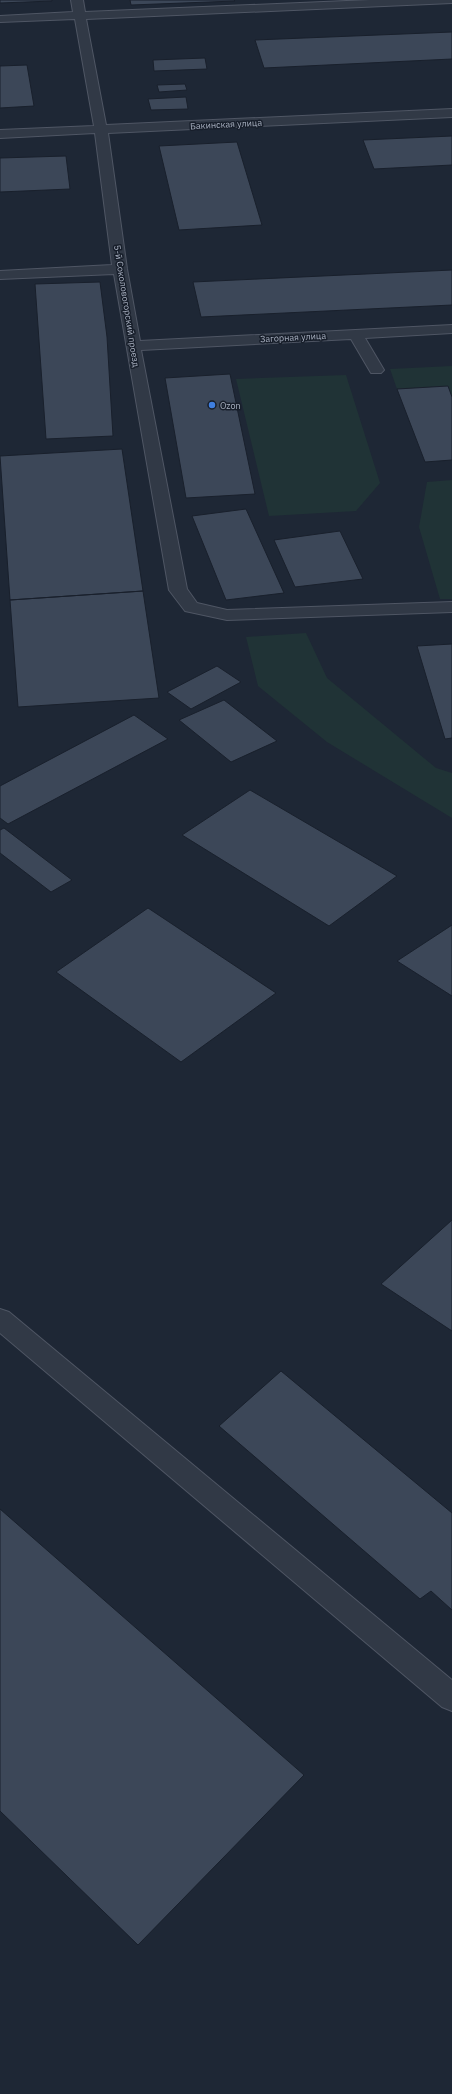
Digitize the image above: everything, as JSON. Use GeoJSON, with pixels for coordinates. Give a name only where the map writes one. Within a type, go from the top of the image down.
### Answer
{"type":"FeatureCollection","features":[{"type":"Feature","properties":{"kind":"street","name":"5-й Соколовогорский проезд"},"geometry":{"type":"LineString","coordinates":[[77,0],[101,130],[120,269],[133,346],[178,590],[191,607],[227,615],[452,607]]}},
{"type":"Feature","properties":{"kind":"street"},"geometry":{"type":"LineString","coordinates":[[0,19],[452,0]]}},
{"type":"Feature","properties":{"kind":"street","name":"Бакинская улица"},"geometry":{"type":"LineString","coordinates":[[0,134],[452,114]]}},
{"type":"Feature","properties":{"kind":"street"},"geometry":{"type":"LineString","coordinates":[[0,275],[120,269]]}},
{"type":"Feature","properties":{"kind":"street","name":"Загорная улица"},"geometry":{"type":"LineString","coordinates":[[133,346],[452,329]]}},
{"type":"Feature","properties":{"kind":"street"},"geometry":{"type":"LineString","coordinates":[[355,333],[376,370]]}},
{"type":"Feature","properties":{"kind":"street"},"geometry":{"type":"LineString","coordinates":[[0,1319],[452,1698]]}},
{"type":"Feature","properties":{"kind":"green space"},"geometry":{"type":"Polygon","coordinates":[[[452,366],[452,397],[447,386],[397,389],[390,369],[452,366]]]}},
{"type":"Feature","properties":{"kind":"green space"},"geometry":{"type":"Polygon","coordinates":[[[346,375],[380,483],[356,511],[269,516],[236,379],[346,375]]]}},
{"type":"Feature","properties":{"kind":"green space"},"geometry":{"type":"Polygon","coordinates":[[[452,480],[452,599],[440,599],[419,527],[427,482],[452,480]]]}},
{"type":"Feature","properties":{"kind":"green space"},"geometry":{"type":"Polygon","coordinates":[[[306,633],[327,678],[436,768],[452,773],[452,818],[327,742],[258,686],[246,637],[306,633]]]}},
{"type":"Feature","properties":{"kind":"building"},"geometry":{"type":"Polygon","coordinates":[[[0,0],[52,0],[52,1],[0,3],[0,0]]]}},
{"type":"Feature","properties":{"kind":"building"},"geometry":{"type":"Polygon","coordinates":[[[130,0],[234,0],[235,1],[131,5],[130,0]]]}},
{"type":"Feature","properties":{"kind":"building"},"geometry":{"type":"Polygon","coordinates":[[[452,32],[452,59],[264,68],[255,40],[452,32]]]}},
{"type":"Feature","properties":{"kind":"building"},"geometry":{"type":"Polygon","coordinates":[[[205,58],[207,69],[154,71],[153,60],[205,58]]]}},
{"type":"Feature","properties":{"kind":"building"},"geometry":{"type":"Polygon","coordinates":[[[27,65],[34,106],[0,108],[0,66],[27,65]]]}},
{"type":"Feature","properties":{"kind":"building"},"geometry":{"type":"Polygon","coordinates":[[[185,84],[187,90],[159,92],[157,85],[185,84]]]}},
{"type":"Feature","properties":{"kind":"building"},"geometry":{"type":"Polygon","coordinates":[[[186,97],[188,109],[151,110],[148,99],[186,97]]]}},
{"type":"Feature","properties":{"kind":"building"},"geometry":{"type":"Polygon","coordinates":[[[452,136],[452,165],[374,169],[363,140],[452,136]]]}},
{"type":"Feature","properties":{"kind":"building"},"geometry":{"type":"Polygon","coordinates":[[[237,142],[262,225],[179,230],[159,146],[237,142]]]}},
{"type":"Feature","properties":{"kind":"building"},"geometry":{"type":"Polygon","coordinates":[[[66,156],[70,189],[0,192],[0,158],[66,156]]]}},
{"type":"Feature","properties":{"kind":"building"},"geometry":{"type":"Polygon","coordinates":[[[452,270],[452,305],[201,317],[193,282],[452,270]]]}},
{"type":"Feature","properties":{"kind":"building"},"geometry":{"type":"Polygon","coordinates":[[[100,282],[107,337],[113,436],[46,439],[35,284],[100,282]]]}},
{"type":"Feature","properties":{"kind":"building"},"geometry":{"type":"Polygon","coordinates":[[[230,374],[255,494],[186,498],[165,378],[230,374]]]}},
{"type":"Feature","properties":{"kind":"building"},"geometry":{"type":"Polygon","coordinates":[[[448,386],[452,397],[452,460],[425,462],[397,389],[448,386]]]}},
{"type":"Feature","properties":{"kind":"building"},"geometry":{"type":"Polygon","coordinates":[[[122,449],[143,591],[10,600],[0,456],[122,449]]]}},
{"type":"Feature","properties":{"kind":"building"},"geometry":{"type":"Polygon","coordinates":[[[246,509],[284,593],[226,600],[192,516],[246,509]]]}},
{"type":"Feature","properties":{"kind":"building"},"geometry":{"type":"Polygon","coordinates":[[[340,531],[363,579],[295,587],[274,540],[340,531]]]}},
{"type":"Feature","properties":{"kind":"building"},"geometry":{"type":"Polygon","coordinates":[[[143,591],[159,698],[18,707],[10,600],[143,591]]]}},
{"type":"Feature","properties":{"kind":"building"},"geometry":{"type":"Polygon","coordinates":[[[452,644],[452,738],[445,739],[417,646],[452,644]]]}},
{"type":"Feature","properties":{"kind":"building"},"geometry":{"type":"Polygon","coordinates":[[[217,666],[241,682],[191,709],[167,692],[217,666]]]}},
{"type":"Feature","properties":{"kind":"building"},"geometry":{"type":"Polygon","coordinates":[[[224,700],[277,741],[231,762],[179,720],[224,700]]]}},
{"type":"Feature","properties":{"kind":"building"},"geometry":{"type":"Polygon","coordinates":[[[134,715],[168,739],[8,824],[0,818],[0,786],[134,715]]]}},
{"type":"Feature","properties":{"kind":"building"},"geometry":{"type":"Polygon","coordinates":[[[250,790],[397,876],[329,926],[182,835],[250,790]]]}},
{"type":"Feature","properties":{"kind":"building"},"geometry":{"type":"Polygon","coordinates":[[[4,828],[72,880],[51,892],[0,853],[0,830],[4,828]]]}},
{"type":"Feature","properties":{"kind":"building"},"geometry":{"type":"Polygon","coordinates":[[[148,908],[276,993],[181,1062],[56,972],[148,908]]]}},
{"type":"Feature","properties":{"kind":"building"},"geometry":{"type":"Polygon","coordinates":[[[452,925],[452,996],[397,961],[452,925]]]}},
{"type":"Feature","properties":{"kind":"building"},"geometry":{"type":"Polygon","coordinates":[[[452,1220],[452,1331],[381,1284],[452,1220]]]}},
{"type":"Feature","properties":{"kind":"building"},"geometry":{"type":"Polygon","coordinates":[[[281,1371],[452,1513],[452,1610],[431,1591],[420,1599],[219,1426],[281,1371]]]}},
{"type":"Feature","properties":{"kind":"building"},"geometry":{"type":"Polygon","coordinates":[[[0,1509],[304,1775],[138,1945],[0,1811],[0,1509]]]}},
{"type":"Feature","properties":{"kind":"place","name":"Ozon"},"geometry":{"type":"Point","coordinates":[212,405]}}]}
